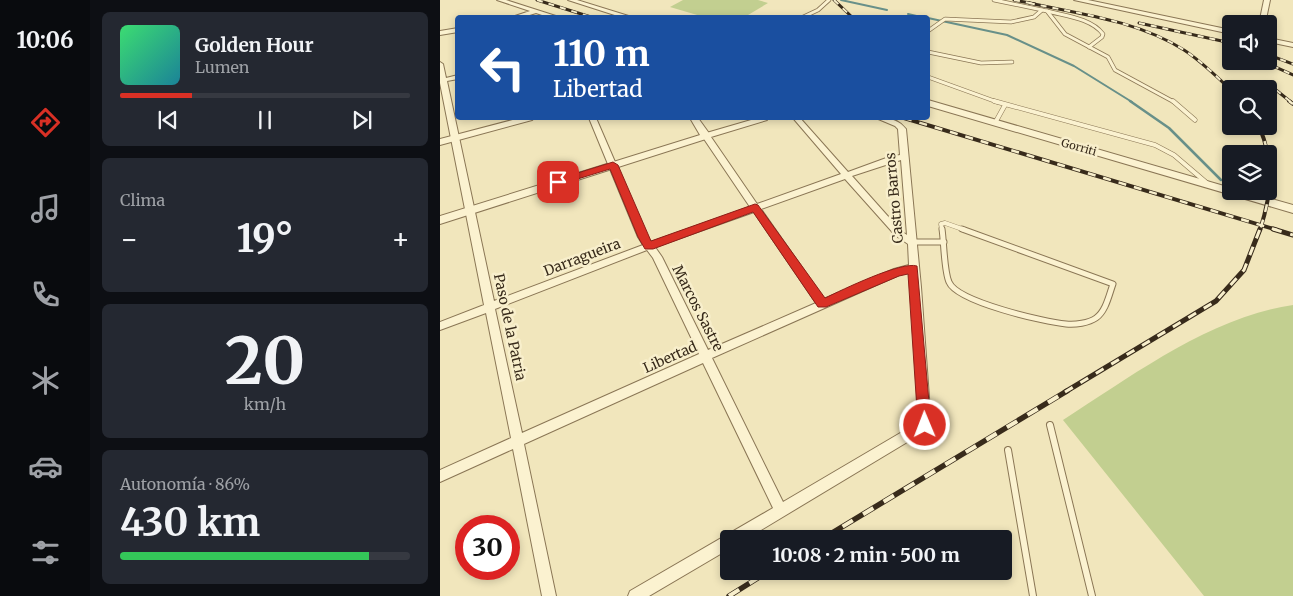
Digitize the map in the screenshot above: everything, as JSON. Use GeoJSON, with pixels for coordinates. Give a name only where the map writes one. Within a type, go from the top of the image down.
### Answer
{"type":"FeatureCollection","features":[{"type":"Feature","properties":{"kind":"street"},"geometry":{"type":"LineString","coordinates":[[500,0],[544,15]]}},
{"type":"Feature","properties":{"kind":"street"},"geometry":{"type":"LineString","coordinates":[[571,0],[623,15]]}},
{"type":"Feature","properties":{"kind":"street"},"geometry":{"type":"LineString","coordinates":[[1078,0],[1222,30]]}},
{"type":"Feature","properties":{"kind":"street"},"geometry":{"type":"LineString","coordinates":[[1264,15],[1267,0]]}},
{"type":"Feature","properties":{"kind":"street"},"geometry":{"type":"LineString","coordinates":[[523,15],[537,11]]}},
{"type":"Feature","properties":{"kind":"street"},"geometry":{"type":"LineString","coordinates":[[440,33],[455,30]]}},
{"type":"Feature","properties":{"kind":"street"},"geometry":{"type":"LineString","coordinates":[[1277,42],[1293,45]]}},
{"type":"Feature","properties":{"kind":"street","name":"Paso de la Patria"},"geometry":{"type":"LineString","coordinates":[[440,64],[442,81],[456,137],[491,307],[548,596]]}},
{"type":"Feature","properties":{"kind":"street"},"geometry":{"type":"LineString","coordinates":[[442,81],[455,78]]}},
{"type":"Feature","properties":{"kind":"street","name":"Gorriti"},"geometry":{"type":"LineString","coordinates":[[930,104],[1293,209]]}},
{"type":"Feature","properties":{"kind":"street"},"geometry":{"type":"LineString","coordinates":[[440,142],[521,120]]}},
{"type":"Feature","properties":{"kind":"street","name":"Marcos Sastre"},"geometry":{"type":"LineString","coordinates":[[593,120],[643,237],[657,257],[781,511]]}},
{"type":"Feature","properties":{"kind":"street"},"geometry":{"type":"LineString","coordinates":[[695,120],[822,304]]}},
{"type":"Feature","properties":{"kind":"street"},"geometry":{"type":"LineString","coordinates":[[440,220],[758,120]]}},
{"type":"Feature","properties":{"kind":"street"},"geometry":{"type":"LineString","coordinates":[[798,120],[898,233],[911,242]]}},
{"type":"Feature","properties":{"kind":"street","name":"Castro Barros"},"geometry":{"type":"LineString","coordinates":[[781,511],[925,425],[902,129],[900,125],[888,120]]}},
{"type":"Feature","properties":{"kind":"street","name":"Darragueira"},"geometry":{"type":"LineString","coordinates":[[440,326],[649,246],[846,175],[892,159],[904,157]]}},
{"type":"Feature","properties":{"kind":"street","name":"Libertad"},"geometry":{"type":"LineString","coordinates":[[440,476],[822,304],[897,272],[914,268]]}},
{"type":"Feature","properties":{"kind":"street"},"geometry":{"type":"LineString","coordinates":[[748,530],[781,511]]}},
{"type":"Feature","properties":{"kind":"street"},"geometry":{"type":"LineString","coordinates":[[635,596],[720,546]]}},
{"type":"Feature","properties":{"kind":"lane"},"geometry":{"type":"LineString","coordinates":[[807,15],[818,10],[829,0]]}},
{"type":"Feature","properties":{"kind":"lane"},"geometry":{"type":"LineString","coordinates":[[994,0],[1047,11],[1093,25],[1101,30],[1103,34],[1102,37],[1089,47]]}},
{"type":"Feature","properties":{"kind":"lane"},"geometry":{"type":"LineString","coordinates":[[930,29],[945,18],[1020,21],[1031,19],[1042,10]]}},
{"type":"Feature","properties":{"kind":"lane"},"geometry":{"type":"LineString","coordinates":[[1047,11],[1065,34],[1108,57],[1115,70],[1172,100],[1195,120]]}},
{"type":"Feature","properties":{"kind":"lane"},"geometry":{"type":"LineString","coordinates":[[930,52],[971,60],[1012,62]]}},
{"type":"Feature","properties":{"kind":"lane"},"geometry":{"type":"LineString","coordinates":[[930,78],[1006,105],[1155,145],[1174,155],[1210,185]]}},
{"type":"Feature","properties":{"kind":"lane"},"geometry":{"type":"LineString","coordinates":[[995,123],[1006,105]]}},
{"type":"Feature","properties":{"kind":"lane"},"geometry":{"type":"LineString","coordinates":[[945,223],[1113,284],[1101,313],[1096,318],[1068,324],[1018,315],[955,291],[951,287],[944,242],[941,224],[945,223]]}},
{"type":"Feature","properties":{"kind":"lane"},"geometry":{"type":"LineString","coordinates":[[911,242],[944,242]]}},
{"type":"Feature","properties":{"kind":"lane"},"geometry":{"type":"LineString","coordinates":[[1050,425],[1092,596]]}},
{"type":"Feature","properties":{"kind":"lane"},"geometry":{"type":"LineString","coordinates":[[1008,450],[1033,596]]}},
{"type":"Feature","properties":{"kind":"green space"},"geometry":{"type":"Polygon","coordinates":[[[683,0],[758,0],[768,3],[748,15],[697,15],[670,7],[683,0]]]}},
{"type":"Feature","properties":{"kind":"green space"},"geometry":{"type":"Polygon","coordinates":[[[1293,305],[1293,596],[1204,596],[1063,420],[1144,367],[1202,335],[1262,312],[1293,305]]]}},
{"type":"Feature","properties":{"kind":"waterway"},"geometry":{"type":"LineString","coordinates":[[841,0],[887,10]]}},
{"type":"Feature","properties":{"kind":"waterway"},"geometry":{"type":"LineString","coordinates":[[908,14],[912,15]]}},
{"type":"Feature","properties":{"kind":"waterway"},"geometry":{"type":"LineString","coordinates":[[930,18],[1007,35],[1074,66],[1132,102]]}},
{"type":"Feature","properties":{"kind":"waterway"},"geometry":{"type":"LineString","coordinates":[[1130,101],[1169,128],[1221,180]]}},
{"type":"Feature","properties":{"kind":"railway"},"geometry":{"type":"LineString","coordinates":[[537,0],[584,15]]}},
{"type":"Feature","properties":{"kind":"railway"},"geometry":{"type":"LineString","coordinates":[[834,0],[850,15]]}},
{"type":"Feature","properties":{"kind":"railway"},"geometry":{"type":"LineString","coordinates":[[1014,0],[1035,4]]}},
{"type":"Feature","properties":{"kind":"railway"},"geometry":{"type":"LineString","coordinates":[[1029,3],[1089,15],[1148,32],[1190,54],[1222,82]]}},
{"type":"Feature","properties":{"kind":"railway"},"geometry":{"type":"LineString","coordinates":[[1139,23],[1222,41]]}},
{"type":"Feature","properties":{"kind":"railway"},"geometry":{"type":"LineString","coordinates":[[1277,58],[1293,64]]}},
{"type":"Feature","properties":{"kind":"railway"},"geometry":{"type":"LineString","coordinates":[[1277,68],[1293,75]]}},
{"type":"Feature","properties":{"kind":"railway"},"geometry":{"type":"LineString","coordinates":[[1277,91],[1291,102]]}},
{"type":"Feature","properties":{"kind":"railway"},"geometry":{"type":"LineString","coordinates":[[1289,101],[1293,104]]}},
{"type":"Feature","properties":{"kind":"railway"},"geometry":{"type":"LineString","coordinates":[[911,120],[1261,225]]}},
{"type":"Feature","properties":{"kind":"railway"},"geometry":{"type":"LineString","coordinates":[[1261,225],[1267,203],[1270,178],[1268,153],[1262,135]]}},
{"type":"Feature","properties":{"kind":"railway"},"geometry":{"type":"LineString","coordinates":[[1260,230],[1261,225]]}},
{"type":"Feature","properties":{"kind":"railway"},"geometry":{"type":"LineString","coordinates":[[1261,225],[1277,230]]}},
{"type":"Feature","properties":{"kind":"railway"},"geometry":{"type":"LineString","coordinates":[[1065,392],[1216,301],[1244,270],[1260,229]]}},
{"type":"Feature","properties":{"kind":"railway"},"geometry":{"type":"LineString","coordinates":[[1273,229],[1293,235]]}},
{"type":"Feature","properties":{"kind":"railway"},"geometry":{"type":"LineString","coordinates":[[837,530],[1067,391]]}},
{"type":"Feature","properties":{"kind":"railway"},"geometry":{"type":"LineString","coordinates":[[729,596],[755,580]]}},
{"type":"Feature","properties":{"kind":"route"},"geometry":{"type":"LineString","coordinates":[[558,182],[613,165],[643,237],[649,246],[755,208],[822,304],[902,270],[914,268],[926,415],[925,425]]}}]}
